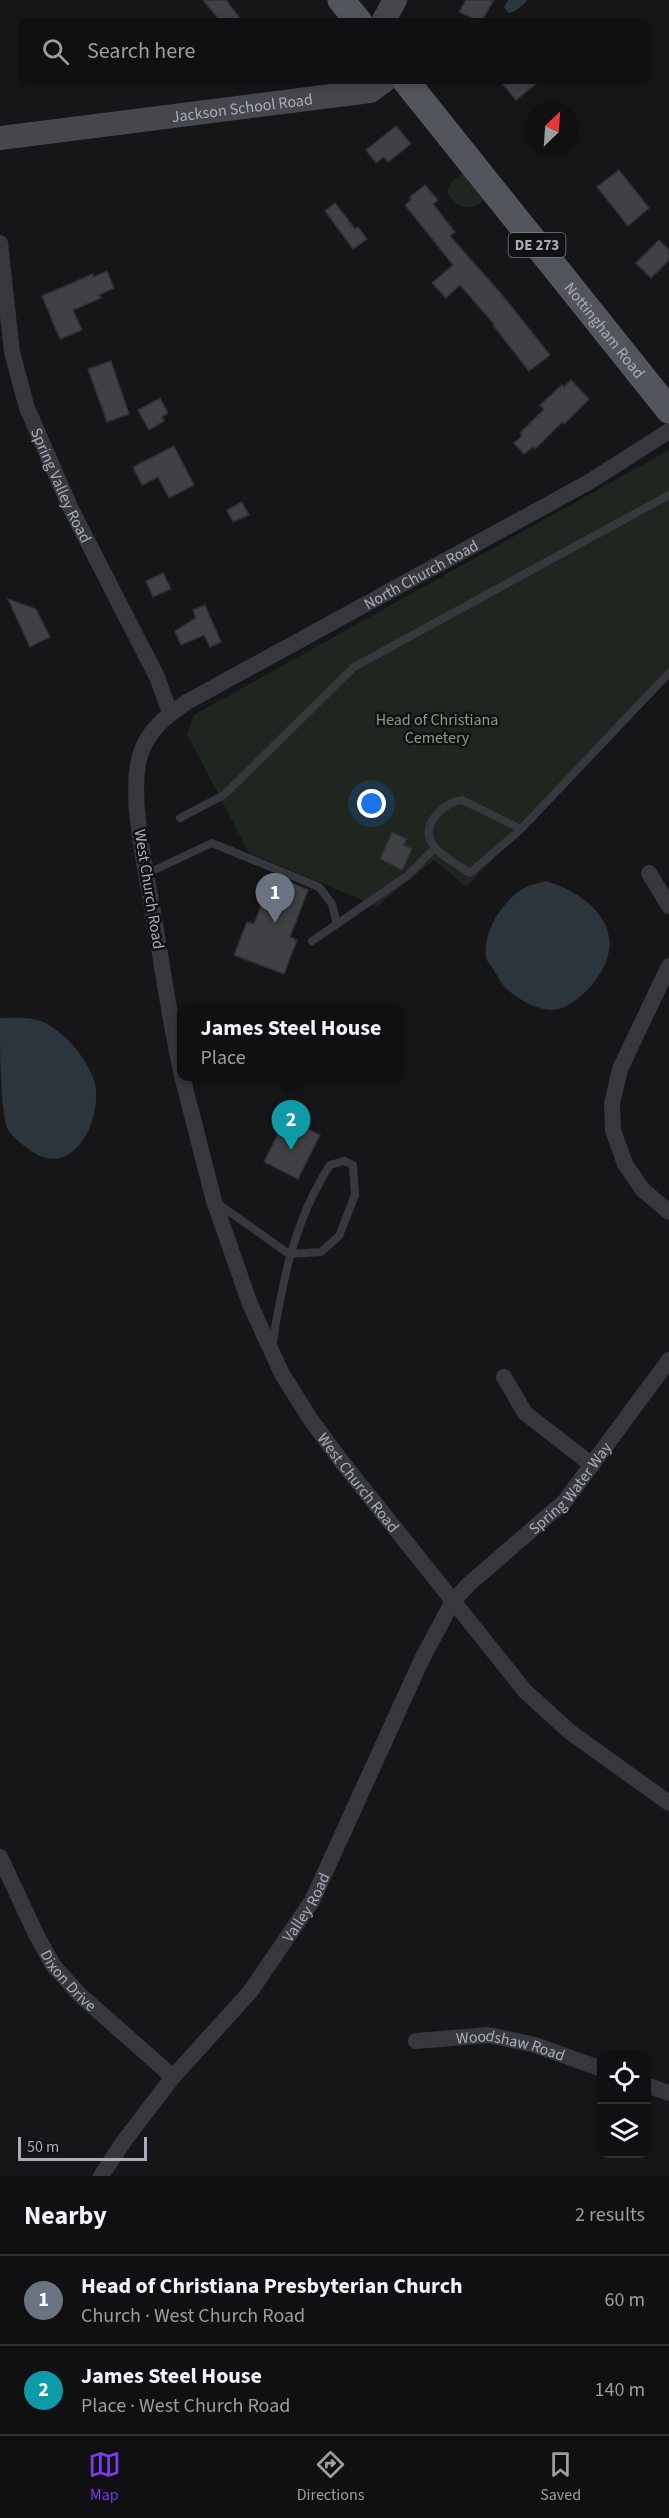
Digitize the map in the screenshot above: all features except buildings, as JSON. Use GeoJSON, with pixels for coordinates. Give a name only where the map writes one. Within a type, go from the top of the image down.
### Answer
{"type":"FeatureCollection","features":[{"type":"Feature","properties":{"kind":"main road"},"geometry":{"type":"LineString","coordinates":[[341,0],[356,18]]}},
{"type":"Feature","properties":{"kind":"main road","name":"Nottingham Road"},"geometry":{"type":"LineString","coordinates":[[408,84],[669,410]]}},
{"type":"Feature","properties":{"kind":"street"},"geometry":{"type":"LineString","coordinates":[[385,18],[395,0]]}},
{"type":"Feature","properties":{"kind":"street","name":"Jackson School Road"},"geometry":{"type":"LineString","coordinates":[[0,138],[369,91],[379,84]]}},
{"type":"Feature","properties":{"kind":"street","name":"Spring Valley Road"},"geometry":{"type":"LineString","coordinates":[[0,243],[12,352],[27,408],[71,509],[157,678],[170,713]]}},
{"type":"Feature","properties":{"kind":"street","name":"North Church Road"},"geometry":{"type":"LineString","coordinates":[[170,713],[589,482],[669,431]]}},
{"type":"Feature","properties":{"kind":"street","name":"West Church Road"},"geometry":{"type":"LineString","coordinates":[[170,713],[151,733],[138,765],[136,791],[146,873],[177,1038]]}},
{"type":"Feature","properties":{"kind":"street"},"geometry":{"type":"LineString","coordinates":[[649,873],[669,906]]}},
{"type":"Feature","properties":{"kind":"street"},"geometry":{"type":"LineString","coordinates":[[669,966],[620,1069],[612,1104],[613,1130],[626,1164],[643,1190],[669,1212]]}},
{"type":"Feature","properties":{"kind":"street","name":"West Church Road"},"geometry":{"type":"LineString","coordinates":[[183,1081],[214,1201],[244,1289],[271,1353],[293,1394],[327,1442],[453,1602],[511,1675],[539,1706],[592,1749],[669,1803]]}},
{"type":"Feature","properties":{"kind":"street","name":"Spring Water Way"},"geometry":{"type":"LineString","coordinates":[[453,1602],[469,1584],[556,1510],[669,1360]]}},
{"type":"Feature","properties":{"kind":"street"},"geometry":{"type":"LineString","coordinates":[[504,1377],[525,1413],[592,1465]]}},
{"type":"Feature","properties":{"kind":"street","name":"Valley Road"},"geometry":{"type":"LineString","coordinates":[[101,2176],[124,2141],[173,2077],[250,1992],[312,1901],[422,1659],[453,1602]]}},
{"type":"Feature","properties":{"kind":"street","name":"Dixon Drive"},"geometry":{"type":"LineString","coordinates":[[0,1857],[53,1965],[79,1994],[173,2077]]}},
{"type":"Feature","properties":{"kind":"street","name":"Woodshaw Road"},"geometry":{"type":"LineString","coordinates":[[416,2041],[489,2035],[535,2045],[597,2067]]}},
{"type":"Feature","properties":{"kind":"street"},"geometry":{"type":"LineString","coordinates":[[651,2087],[669,2092]]}},
{"type":"Feature","properties":{"kind":"lane"},"geometry":{"type":"LineString","coordinates":[[180,818],[224,795],[354,667],[669,495]]}},
{"type":"Feature","properties":{"kind":"lane"},"geometry":{"type":"LineString","coordinates":[[521,829],[462,800],[454,801],[435,816],[429,826],[428,835],[430,843],[435,848],[470,873],[521,829],[669,673]]}},
{"type":"Feature","properties":{"kind":"lane"},"geometry":{"type":"LineString","coordinates":[[146,873],[212,843],[320,887],[332,904],[337,924]]}},
{"type":"Feature","properties":{"kind":"lane"},"geometry":{"type":"LineString","coordinates":[[312,941],[407,876],[435,848]]}},
{"type":"Feature","properties":{"kind":"lane"},"geometry":{"type":"LineString","coordinates":[[214,1201],[289,1254],[321,1252],[339,1236],[356,1195],[353,1166],[344,1161],[330,1166],[315,1189],[289,1254],[271,1353]]}},
{"type":"Feature","properties":{"kind":"green space"},"geometry":{"type":"Polygon","coordinates":[[[463,173],[484,200],[479,204],[463,207],[450,197],[447,191],[452,181],[463,173]]]}},
{"type":"Feature","properties":{"kind":"green space","name":"Head of Christiana Cemetery"},"geometry":{"type":"Polygon","coordinates":[[[669,450],[669,679],[466,887],[434,860],[377,906],[249,853],[187,734],[194,715],[669,450]]]}},
{"type":"Feature","properties":{"kind":"shaded area"},"geometry":{"type":"Polygon","coordinates":[[[508,0],[527,0],[519,8],[508,13],[504,7],[508,0]]]}},
{"type":"Feature","properties":{"kind":"shaded area"},"geometry":{"type":"Polygon","coordinates":[[[546,881],[577,895],[590,905],[601,917],[610,945],[606,961],[590,987],[569,1004],[552,1010],[538,1007],[511,993],[486,957],[491,926],[504,906],[519,891],[546,881]]]}},
{"type":"Feature","properties":{"kind":"shaded area"},"geometry":{"type":"Polygon","coordinates":[[[0,1018],[28,1018],[46,1023],[72,1044],[88,1067],[96,1090],[93,1119],[79,1145],[69,1154],[58,1158],[44,1158],[21,1143],[7,1128],[0,1059],[0,1018]]]}},
{"type":"Feature","properties":{"kind":"place","name":"Head of Christiana Presbyterian Church"},"geometry":{"type":"Point","coordinates":[275,923]}},
{"type":"Feature","properties":{"kind":"place","name":"James Steel House"},"geometry":{"type":"Point","coordinates":[291,1150]}}]}
